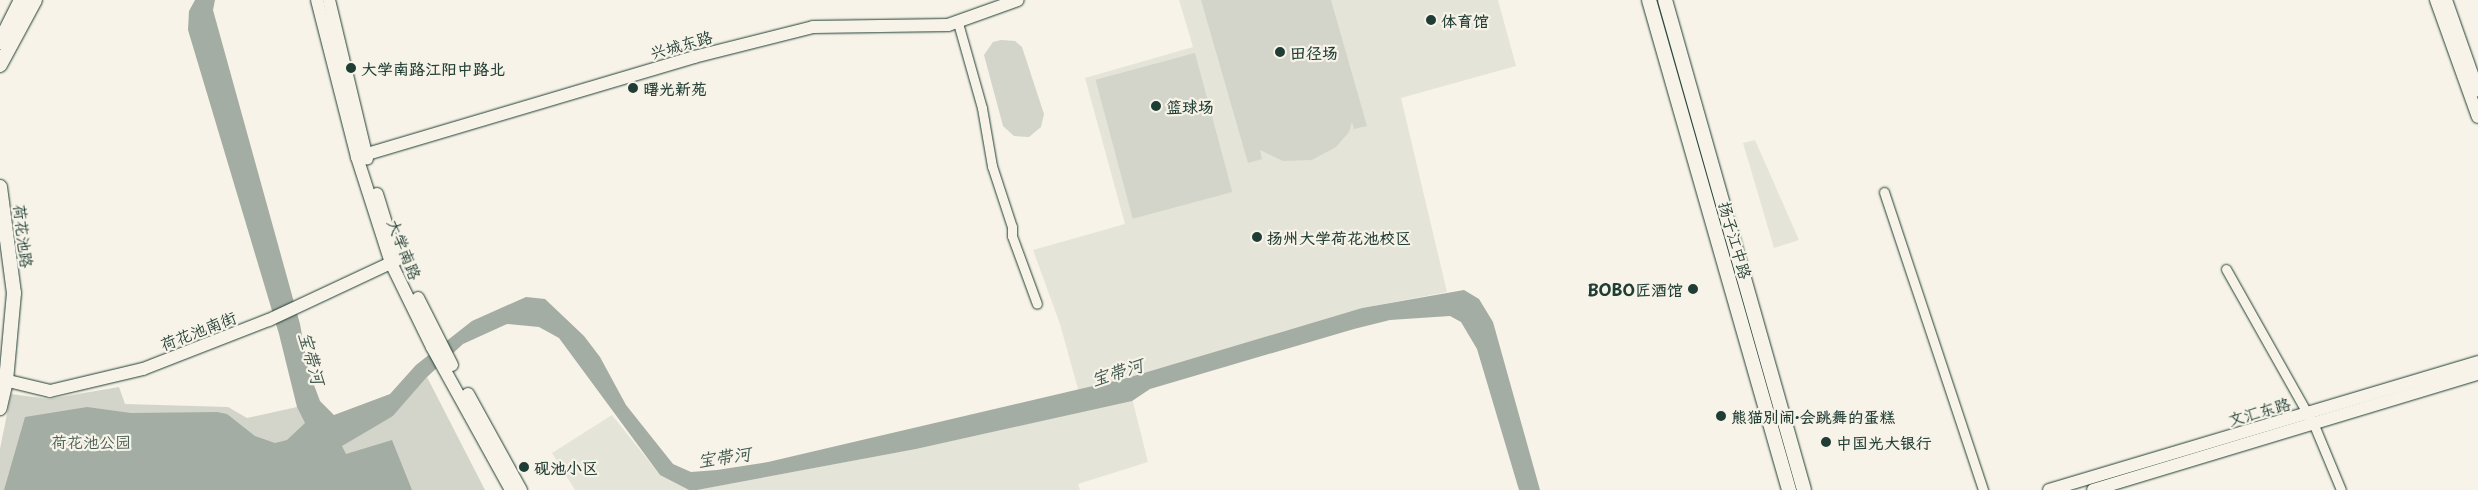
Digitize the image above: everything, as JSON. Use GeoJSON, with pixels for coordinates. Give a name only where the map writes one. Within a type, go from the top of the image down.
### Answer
{"type":"FeatureCollection","features":[{"type":"Feature","properties":{"kind":"main road"},"geometry":{"type":"LineString","coordinates":[[0,42],[21,0]]}},
{"type":"Feature","properties":{"kind":"main road"},"geometry":{"type":"LineString","coordinates":[[0,65],[35,0]]}},
{"type":"Feature","properties":{"kind":"main road","name":"扬子江中路"},"geometry":{"type":"LineString","coordinates":[[1648,0],[1789,490]]}},
{"type":"Feature","properties":{"kind":"main road","name":"扬子江中路"},"geometry":{"type":"LineString","coordinates":[[1664,0],[1804,490]]}},
{"type":"Feature","properties":{"kind":"main road","name":"荷花池路"},"geometry":{"type":"LineString","coordinates":[[0,187],[14,293],[0,408]]}},
{"type":"Feature","properties":{"kind":"main road","name":"荷花池路"},"geometry":{"type":"LineString","coordinates":[[0,246],[5,293],[0,350]]}},
{"type":"Feature","properties":{"kind":"street","name":"大学南路"},"geometry":{"type":"LineString","coordinates":[[318,0],[394,261],[448,366],[520,490]]}},
{"type":"Feature","properties":{"kind":"street","name":"大学南路"},"geometry":{"type":"LineString","coordinates":[[329,0],[362,156]]}},
{"type":"Feature","properties":{"kind":"street","name":"兴城东路"},"geometry":{"type":"LineString","coordinates":[[362,156],[694,57],[813,26],[958,23],[1018,0]]}},
{"type":"Feature","properties":{"kind":"street"},"geometry":{"type":"LineString","coordinates":[[2436,0],[2478,117]]}},
{"type":"Feature","properties":{"kind":"street"},"geometry":{"type":"LineString","coordinates":[[2446,0],[2478,91]]}},
{"type":"Feature","properties":{"kind":"street"},"geometry":{"type":"LineString","coordinates":[[958,23],[982,108],[992,166],[1012,227],[1012,236],[1037,304]]}},
{"type":"Feature","properties":{"kind":"street"},"geometry":{"type":"LineString","coordinates":[[1884,192],[1983,490]]}},
{"type":"Feature","properties":{"kind":"street","name":"荷花池南街"},"geometry":{"type":"LineString","coordinates":[[3,380],[50,391],[143,368],[269,320],[394,261]]}},
{"type":"Feature","properties":{"kind":"street"},"geometry":{"type":"LineString","coordinates":[[2226,269],[2311,420],[2341,490]]}},
{"type":"Feature","properties":{"kind":"street","name":"文汇东路"},"geometry":{"type":"LineString","coordinates":[[2093,490],[2311,420],[2478,362]]}},
{"type":"Feature","properties":{"kind":"street","name":"大学南路"},"geometry":{"type":"LineString","coordinates":[[448,366],[511,490]]}},
{"type":"Feature","properties":{"kind":"street","name":"文汇东路"},"geometry":{"type":"LineString","coordinates":[[2049,490],[2478,374]]}},
{"type":"Feature","properties":{"kind":"shaded area"},"geometry":{"type":"Polygon","coordinates":[[[195,0],[215,0],[213,10],[300,324],[308,369],[320,401],[334,415],[390,394],[416,365],[472,321],[526,297],[545,299],[584,336],[600,357],[626,405],[673,464],[691,472],[717,470],[768,462],[1127,378],[1362,308],[1464,290],[1479,299],[1493,322],[1540,490],[1519,490],[1477,349],[1461,322],[1450,316],[1390,320],[1354,329],[1150,389],[1132,401],[916,449],[697,490],[689,490],[660,475],[559,338],[539,327],[507,324],[463,344],[427,377],[393,416],[342,446],[346,454],[392,440],[412,490],[4,490],[25,417],[87,407],[131,413],[217,412],[227,414],[255,436],[275,443],[287,440],[305,423],[297,407],[279,334],[188,30],[189,11],[195,0]]]}},
{"type":"Feature","properties":{"kind":"shaded area","name":"扬州大学荷花池校区"},"geometry":{"type":"Polygon","coordinates":[[[1179,0],[1498,0],[1516,66],[1401,98],[1447,292],[1362,308],[1127,378],[1148,462],[1078,484],[1080,490],[697,490],[916,449],[1084,411],[1060,324],[1033,250],[1125,224],[1085,78],[1193,47],[1179,0]]]}},
{"type":"Feature","properties":{"kind":"shaded area"},"geometry":{"type":"Polygon","coordinates":[[[1755,140],[1799,240],[1774,248],[1743,143],[1755,140]]]}},
{"type":"Feature","properties":{"kind":"shaded area"},"geometry":{"type":"Polygon","coordinates":[[[612,415],[660,475],[689,490],[575,490],[552,453],[612,415]]]}},
{"type":"Feature","properties":{"kind":"green space","name":"田径场"},"geometry":{"type":"Polygon","coordinates":[[[1201,0],[1331,0],[1367,126],[1354,129],[1352,122],[1349,132],[1336,147],[1312,160],[1283,161],[1260,150],[1262,159],[1248,163],[1201,0]]]}},
{"type":"Feature","properties":{"kind":"green space"},"geometry":{"type":"Polygon","coordinates":[[[1001,40],[1015,41],[1022,47],[1044,114],[1041,127],[1029,137],[1014,136],[1003,126],[984,55],[993,42],[1001,40]]]}},
{"type":"Feature","properties":{"kind":"green space"},"geometry":{"type":"Polygon","coordinates":[[[1195,53],[1232,192],[1133,219],[1096,80],[1195,53]]]}},
{"type":"Feature","properties":{"kind":"green space","name":"荷花池公园"},"geometry":{"type":"Polygon","coordinates":[[[427,377],[485,490],[0,490],[0,449],[11,394],[49,399],[119,387],[125,404],[228,407],[247,418],[297,407],[350,438],[393,416],[427,377]]]}},
{"type":"Feature","properties":{"kind":"place","name":"体育馆"},"geometry":{"type":"Point","coordinates":[1431,20]}},
{"type":"Feature","properties":{"kind":"place","name":"田径场"},"geometry":{"type":"Point","coordinates":[1280,52]}},
{"type":"Feature","properties":{"kind":"place","name":"大学南路江阳中路北"},"geometry":{"type":"Point","coordinates":[351,68]}},
{"type":"Feature","properties":{"kind":"place","name":"曙光新苑"},"geometry":{"type":"Point","coordinates":[633,88]}},
{"type":"Feature","properties":{"kind":"place","name":"篮球场"},"geometry":{"type":"Point","coordinates":[1156,106]}},
{"type":"Feature","properties":{"kind":"place","name":"扬州大学荷花池校区"},"geometry":{"type":"Point","coordinates":[1257,237]}},
{"type":"Feature","properties":{"kind":"place","name":"BOBO匠酒馆"},"geometry":{"type":"Point","coordinates":[1693,289]}},
{"type":"Feature","properties":{"kind":"place","name":"熊猫别闹·会跳舞的蛋糕"},"geometry":{"type":"Point","coordinates":[1721,416]}},
{"type":"Feature","properties":{"kind":"place","name":"中国光大银行"},"geometry":{"type":"Point","coordinates":[1826,442]}},
{"type":"Feature","properties":{"kind":"place","name":"砚池小区"},"geometry":{"type":"Point","coordinates":[524,467]}},
{"type":"Feature","properties":{"kind":"water label","name":"宝带河"},"geometry":{"type":"Point","coordinates":[312,358]}},
{"type":"Feature","properties":{"kind":"water label","name":"宝带河"},"geometry":{"type":"Point","coordinates":[1117,372]}},
{"type":"Feature","properties":{"kind":"water label","name":"宝带河"},"geometry":{"type":"Point","coordinates":[724,457]}}]}
